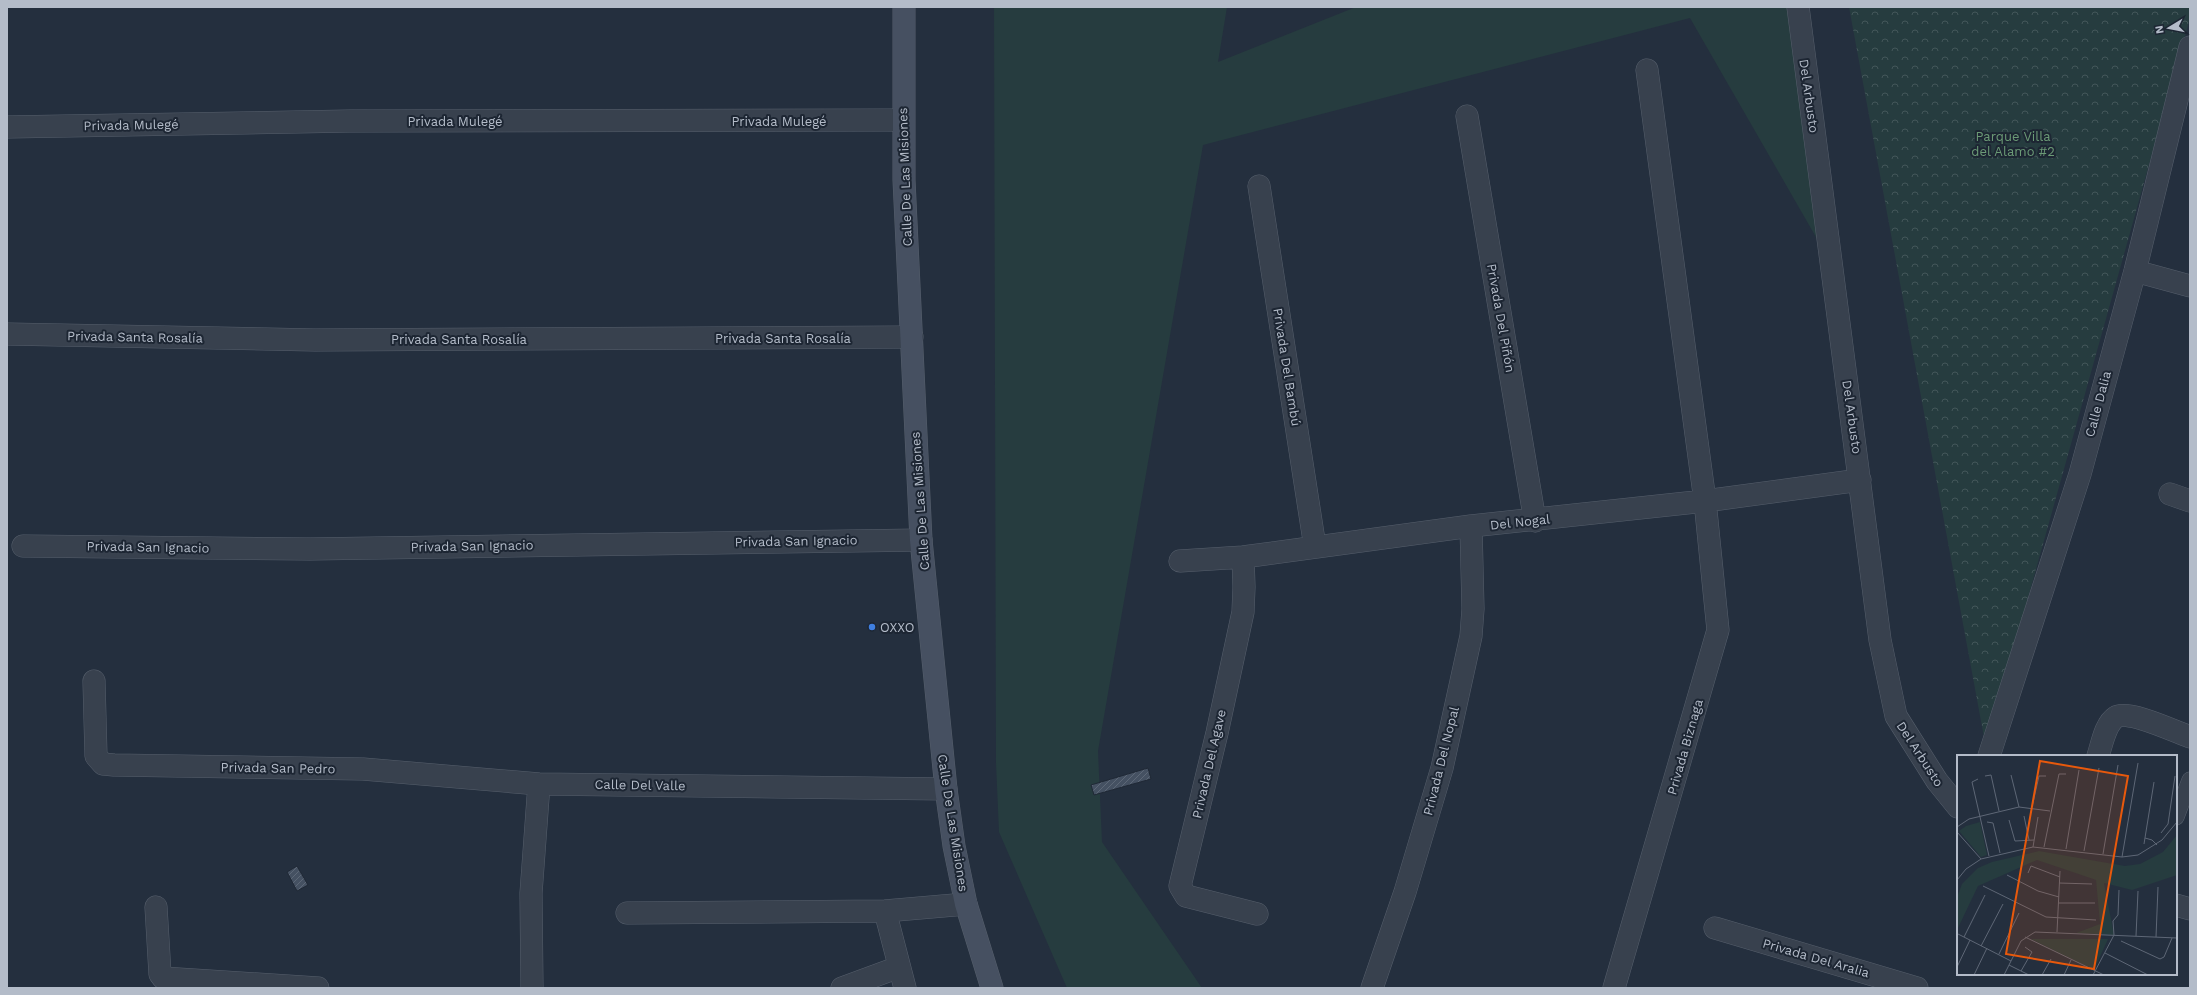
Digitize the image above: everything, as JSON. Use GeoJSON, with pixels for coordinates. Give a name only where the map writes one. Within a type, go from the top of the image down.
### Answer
{"type":"FeatureCollection","features":[{"type":"Feature","properties":{"kind":"street","name":"Calle De Las Misiones"},"geometry":{"type":"LineString","coordinates":[[904,7],[903,120],[921,540],[946,789],[954,846],[966,904],[992,988]]}},
{"type":"Feature","properties":{"kind":"street","name":"Del Arbusto"},"geometry":{"type":"LineString","coordinates":[[1798,7],[1880,640],[1896,716],[1936,781],[1957,806]]}},
{"type":"Feature","properties":{"kind":"street","name":"Calle Dalia"},"geometry":{"type":"LineString","coordinates":[[1989,755],[2080,474],[2135,271],[2189,60]]}},
{"type":"Feature","properties":{"kind":"street","name":"Privada Biznaga"},"geometry":{"type":"LineString","coordinates":[[1614,988],[1718,630],[1705,500],[1647,70]]}},
{"type":"Feature","properties":{"kind":"street","name":"Privada Del Piñón"},"geometry":{"type":"LineString","coordinates":[[1467,116],[1535,521]]}},
{"type":"Feature","properties":{"kind":"street","name":"Privada Mulegé"},"geometry":{"type":"LineString","coordinates":[[7,127],[350,122],[903,120]]}},
{"type":"Feature","properties":{"kind":"street","name":"Privada Del Bambú"},"geometry":{"type":"LineString","coordinates":[[1259,186],[1315,547]]}},
{"type":"Feature","properties":{"kind":"street"},"geometry":{"type":"LineString","coordinates":[[2135,271],[2190,286]]}},
{"type":"Feature","properties":{"kind":"street","name":"Privada Santa Rosalía"},"geometry":{"type":"LineString","coordinates":[[7,334],[315,340],[912,337]]}},
{"type":"Feature","properties":{"kind":"street","name":"Del Nogal"},"geometry":{"type":"LineString","coordinates":[[1180,561],[1243,557],[1472,526],[1535,521],[1860,480]]}},
{"type":"Feature","properties":{"kind":"street","name":"Privada Del Nopal"},"geometry":{"type":"LineString","coordinates":[[1372,988],[1405,892],[1442,768],[1471,636],[1473,609],[1472,526]]}},
{"type":"Feature","properties":{"kind":"street","name":"Privada San Ignacio"},"geometry":{"type":"LineString","coordinates":[[23,546],[310,549],[921,540]]}},
{"type":"Feature","properties":{"kind":"street","name":"Privada Del Agave"},"geometry":{"type":"LineString","coordinates":[[1243,557],[1243,612],[1217,733],[1180,886],[1182,892],[1186,896],[1257,914]]}},
{"type":"Feature","properties":{"kind":"street","name":"Privada San Pedro"},"geometry":{"type":"LineString","coordinates":[[94,681],[96,756],[103,764],[363,769],[539,784]]}},
{"type":"Feature","properties":{"kind":"street"},"geometry":{"type":"LineString","coordinates":[[2098,755],[2108,725],[2116,716],[2128,714],[2190,737]]}},
{"type":"Feature","properties":{"kind":"street"},"geometry":{"type":"LineString","coordinates":[[532,988],[531,893],[539,784]]}},
{"type":"Feature","properties":{"kind":"street","name":"Calle Del Valle"},"geometry":{"type":"LineString","coordinates":[[539,784],[946,789]]}},
{"type":"Feature","properties":{"kind":"street"},"geometry":{"type":"LineString","coordinates":[[627,913],[885,911],[966,904]]}},
{"type":"Feature","properties":{"kind":"street"},"geometry":{"type":"LineString","coordinates":[[2177,905],[2190,909]]}},
{"type":"Feature","properties":{"kind":"street"},"geometry":{"type":"LineString","coordinates":[[156,907],[160,974],[163,978],[318,988]]}},
{"type":"Feature","properties":{"kind":"street"},"geometry":{"type":"LineString","coordinates":[[885,911],[905,988]]}},
{"type":"Feature","properties":{"kind":"street","name":"Privada Del Aralia"},"geometry":{"type":"LineString","coordinates":[[1715,928],[1918,988]]}},
{"type":"Feature","properties":{"kind":"street"},"geometry":{"type":"LineString","coordinates":[[842,988],[899,968]]}},
{"type":"Feature","properties":{"kind":"lane"},"geometry":{"type":"LineString","coordinates":[[2177,814],[2190,780]]}},
{"type":"Feature","properties":{"kind":"green space"},"geometry":{"type":"Polygon","coordinates":[[[994,7],[1227,7],[1218,62],[1356,7],[1798,7],[1832,265],[1690,18],[1203,145],[1098,751],[1102,842],[1202,988],[1067,988],[999,832],[996,763],[994,7]]]}},
{"type":"Feature","properties":{"kind":"green space","name":"Parque Villa del Alamo #2"},"geometry":{"type":"Polygon","coordinates":[[[1849,7],[2190,7],[2190,18],[1986,748],[1849,7]]]}},
{"type":"Feature","properties":{"kind":"building"},"geometry":{"type":"Polygon","coordinates":[[[1148,768],[1151,779],[1094,795],[1091,785],[1148,768]]]}},
{"type":"Feature","properties":{"kind":"building"},"geometry":{"type":"Polygon","coordinates":[[[297,866],[308,885],[297,891],[287,872],[297,866]]]}},
{"type":"Feature","properties":{"kind":"place","name":"OXXO"},"geometry":{"type":"Point","coordinates":[872,627]}}]}
